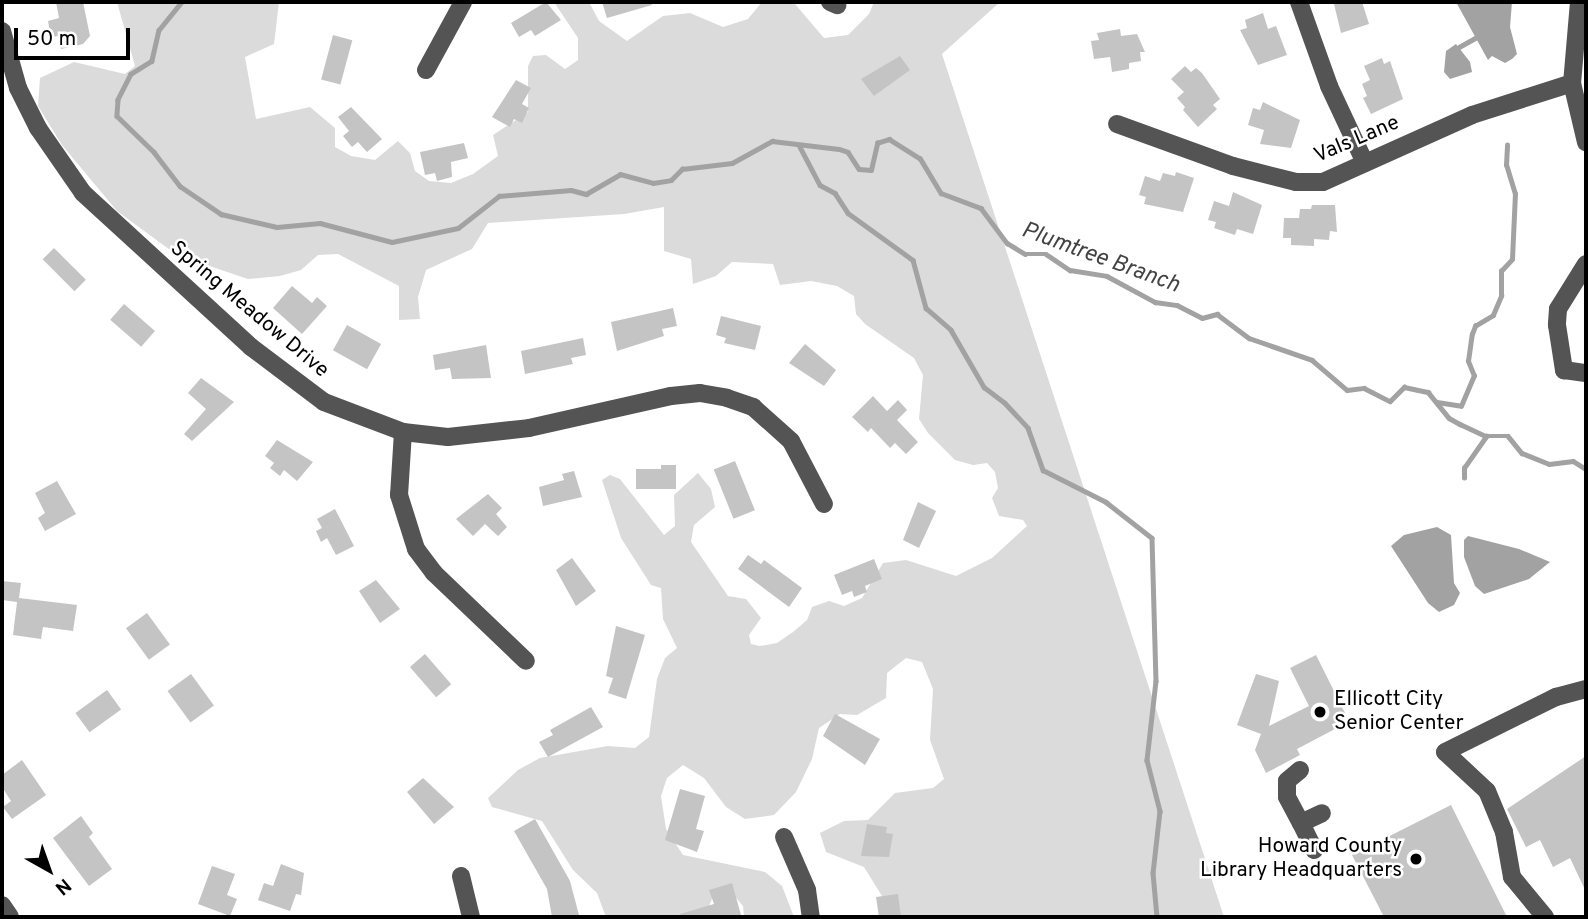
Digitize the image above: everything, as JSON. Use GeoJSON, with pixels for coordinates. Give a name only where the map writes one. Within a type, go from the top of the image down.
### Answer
{"type":"FeatureCollection","features":[{"type":"Feature","properties":{"kind":"street"},"geometry":{"type":"LineString","coordinates":[[426,70],[463,2]]}},
{"type":"Feature","properties":{"kind":"street"},"geometry":{"type":"LineString","coordinates":[[1299,2],[1329,86],[1366,163]]}},
{"type":"Feature","properties":{"kind":"street"},"geometry":{"type":"LineString","coordinates":[[1579,2],[1572,83],[1586,142]]}},
{"type":"Feature","properties":{"kind":"street","name":"Spring Meadow Drive"},"geometry":{"type":"LineString","coordinates":[[2,31],[18,88],[38,128],[58,162],[107,218],[293,380],[357,418],[403,432],[488,435],[671,396],[714,396],[753,407],[771,422],[791,442],[824,504]]}},
{"type":"Feature","properties":{"kind":"street","name":"Vals Lane"},"geometry":{"type":"LineString","coordinates":[[1117,124],[1222,163],[1296,182],[1323,182],[1472,115],[1572,83]]}},
{"type":"Feature","properties":{"kind":"street"},"geometry":{"type":"LineString","coordinates":[[1586,264],[1558,309],[1557,326],[1564,370],[1586,373]]}},
{"type":"Feature","properties":{"kind":"street"},"geometry":{"type":"LineString","coordinates":[[403,432],[399,495],[416,549],[443,582],[526,661]]}},
{"type":"Feature","properties":{"kind":"street"},"geometry":{"type":"LineString","coordinates":[[1545,917],[1512,877],[1504,832],[1487,791],[1445,752],[1556,697],[1586,689]]}},
{"type":"Feature","properties":{"kind":"street"},"geometry":{"type":"LineString","coordinates":[[1300,770],[1285,788],[1314,850]]}},
{"type":"Feature","properties":{"kind":"street"},"geometry":{"type":"LineString","coordinates":[[1301,823],[1322,813]]}},
{"type":"Feature","properties":{"kind":"street"},"geometry":{"type":"LineString","coordinates":[[784,837],[807,890],[811,917]]}},
{"type":"Feature","properties":{"kind":"street"},"geometry":{"type":"LineString","coordinates":[[461,876],[471,917]]}},
{"type":"Feature","properties":{"kind":"street"},"geometry":{"type":"LineString","coordinates":[[2,905],[10,917]]}},
{"type":"Feature","properties":{"kind":"shaded area"},"geometry":{"type":"Polygon","coordinates":[[[117,2],[279,2],[274,44],[245,57],[256,119],[310,107],[335,128],[335,147],[351,156],[375,160],[398,141],[410,153],[415,171],[429,181],[451,183],[473,174],[498,156],[493,135],[528,112],[528,66],[533,56],[546,55],[565,69],[578,60],[578,38],[554,2],[589,2],[599,21],[627,41],[663,16],[690,13],[723,27],[748,19],[762,2],[795,4],[824,38],[848,35],[869,14],[874,2],[1000,2],[942,54],[1224,917],[895,917],[864,867],[826,852],[820,833],[844,821],[868,820],[895,793],[933,788],[944,779],[930,740],[933,689],[922,662],[906,658],[887,673],[886,698],[857,715],[840,714],[819,728],[812,759],[796,792],[774,815],[745,819],[726,807],[704,778],[683,765],[667,778],[661,796],[666,829],[683,855],[765,872],[782,886],[794,917],[744,917],[743,906],[732,893],[716,888],[705,917],[606,917],[597,893],[573,870],[542,821],[492,807],[488,798],[518,770],[540,758],[608,746],[635,748],[649,737],[657,679],[665,658],[677,648],[663,619],[661,588],[651,585],[621,538],[602,480],[610,475],[620,479],[664,535],[675,526],[674,495],[698,473],[711,489],[715,507],[694,525],[691,542],[728,596],[746,599],[761,618],[749,635],[751,644],[760,646],[777,643],[793,632],[807,620],[812,607],[829,601],[844,606],[862,598],[883,563],[906,560],[956,576],[992,558],[1027,526],[1023,520],[999,516],[992,498],[998,488],[995,472],[987,463],[973,465],[955,460],[928,433],[919,419],[923,375],[914,358],[865,324],[856,314],[854,296],[837,286],[811,281],[780,285],[773,264],[732,262],[716,276],[693,284],[691,259],[664,251],[664,207],[624,214],[488,223],[472,249],[426,270],[418,297],[420,319],[399,320],[399,286],[338,254],[318,255],[301,270],[280,276],[248,279],[177,255],[117,211],[62,145],[38,106],[40,78],[74,62],[125,74],[135,66],[117,2]]]}},
{"type":"Feature","properties":{"kind":"shaded area"},"geometry":{"type":"Polygon","coordinates":[[[1456,2],[1512,2],[1510,27],[1517,54],[1505,63],[1492,56],[1488,60],[1456,2]]]}},
{"type":"Feature","properties":{"kind":"shaded area"},"geometry":{"type":"Polygon","coordinates":[[[1456,44],[1470,62],[1472,72],[1450,79],[1444,72],[1446,51],[1456,44]]]}},
{"type":"Feature","properties":{"kind":"shaded area"},"geometry":{"type":"Polygon","coordinates":[[[1437,527],[1451,535],[1454,583],[1460,593],[1454,605],[1439,612],[1428,603],[1391,546],[1404,535],[1437,527]]]}},
{"type":"Feature","properties":{"kind":"shaded area"},"geometry":{"type":"Polygon","coordinates":[[[1468,536],[1519,549],[1550,562],[1529,579],[1484,594],[1475,586],[1464,557],[1464,540],[1468,536]]]}},
{"type":"Feature","properties":{"kind":"building"},"geometry":{"type":"Polygon","coordinates":[[[56,2],[83,2],[90,36],[83,44],[61,49],[59,36],[51,37],[48,21],[59,18],[56,2]]]}},
{"type":"Feature","properties":{"kind":"building"},"geometry":{"type":"Polygon","coordinates":[[[546,2],[561,20],[535,36],[531,30],[519,37],[511,23],[546,2]]]}},
{"type":"Feature","properties":{"kind":"building"},"geometry":{"type":"Polygon","coordinates":[[[602,2],[651,2],[652,5],[607,18],[602,2]]]}},
{"type":"Feature","properties":{"kind":"building"},"geometry":{"type":"Polygon","coordinates":[[[1362,2],[1369,24],[1341,33],[1334,4],[1362,2]]]}},
{"type":"Feature","properties":{"kind":"building"},"geometry":{"type":"Polygon","coordinates":[[[1263,13],[1268,29],[1276,26],[1287,55],[1258,65],[1240,30],[1247,28],[1245,20],[1263,13]]]}},
{"type":"Feature","properties":{"kind":"building"},"geometry":{"type":"Polygon","coordinates":[[[1120,29],[1121,36],[1137,34],[1145,52],[1140,52],[1141,61],[1129,63],[1129,69],[1112,72],[1110,57],[1094,59],[1091,41],[1099,40],[1097,33],[1120,29]]]}},
{"type":"Feature","properties":{"kind":"building"},"geometry":{"type":"Polygon","coordinates":[[[333,35],[352,40],[340,85],[321,79],[333,35]]]}},
{"type":"Feature","properties":{"kind":"building"},"geometry":{"type":"Polygon","coordinates":[[[900,56],[910,70],[874,96],[861,79],[900,56]]]}},
{"type":"Feature","properties":{"kind":"building"},"geometry":{"type":"Polygon","coordinates":[[[1382,58],[1384,64],[1390,61],[1403,99],[1371,114],[1363,98],[1367,96],[1362,84],[1370,80],[1364,66],[1382,58]]]}},
{"type":"Feature","properties":{"kind":"building"},"geometry":{"type":"Polygon","coordinates":[[[1185,66],[1191,72],[1196,68],[1202,73],[1220,99],[1213,105],[1217,109],[1198,127],[1183,110],[1185,107],[1177,98],[1184,92],[1171,79],[1185,66]]]}},
{"type":"Feature","properties":{"kind":"building"},"geometry":{"type":"Polygon","coordinates":[[[516,80],[531,88],[522,104],[529,108],[522,123],[514,119],[510,127],[492,117],[516,80]]]}},
{"type":"Feature","properties":{"kind":"building"},"geometry":{"type":"Polygon","coordinates":[[[1263,102],[1300,120],[1291,148],[1260,144],[1264,130],[1248,125],[1253,108],[1260,110],[1263,102]]]}},
{"type":"Feature","properties":{"kind":"building"},"geometry":{"type":"Polygon","coordinates":[[[351,107],[382,139],[367,152],[358,142],[352,147],[343,136],[349,131],[338,117],[351,107]]]}},
{"type":"Feature","properties":{"kind":"building"},"geometry":{"type":"Polygon","coordinates":[[[464,143],[468,158],[451,162],[452,177],[437,181],[435,173],[425,175],[420,152],[464,143]]]}},
{"type":"Feature","properties":{"kind":"building"},"geometry":{"type":"Polygon","coordinates":[[[1176,172],[1194,178],[1183,212],[1144,204],[1146,197],[1139,195],[1145,176],[1160,181],[1163,173],[1175,176],[1176,172]]]}},
{"type":"Feature","properties":{"kind":"building"},"geometry":{"type":"Polygon","coordinates":[[[1233,192],[1262,205],[1253,234],[1237,229],[1235,235],[1214,228],[1216,222],[1208,220],[1214,201],[1229,206],[1233,192]]]}},
{"type":"Feature","properties":{"kind":"building"},"geometry":{"type":"Polygon","coordinates":[[[1312,205],[1335,205],[1337,232],[1330,231],[1329,240],[1314,239],[1314,246],[1291,245],[1291,238],[1283,238],[1284,218],[1299,218],[1300,209],[1311,209],[1312,205]]]}},
{"type":"Feature","properties":{"kind":"building"},"geometry":{"type":"Polygon","coordinates":[[[54,248],[86,280],[75,291],[43,259],[54,248]]]}},
{"type":"Feature","properties":{"kind":"building"},"geometry":{"type":"Polygon","coordinates":[[[292,286],[312,303],[317,297],[327,306],[302,334],[273,308],[292,286]]]}},
{"type":"Feature","properties":{"kind":"building"},"geometry":{"type":"Polygon","coordinates":[[[124,304],[155,331],[141,347],[110,320],[124,304]]]}},
{"type":"Feature","properties":{"kind":"building"},"geometry":{"type":"Polygon","coordinates":[[[673,308],[677,326],[662,329],[664,336],[617,351],[611,322],[673,308]]]}},
{"type":"Feature","properties":{"kind":"building"},"geometry":{"type":"Polygon","coordinates":[[[721,316],[761,326],[755,350],[724,343],[726,338],[716,335],[721,316]]]}},
{"type":"Feature","properties":{"kind":"building"},"geometry":{"type":"Polygon","coordinates":[[[347,325],[381,344],[367,369],[333,350],[347,325]]]}},
{"type":"Feature","properties":{"kind":"building"},"geometry":{"type":"Polygon","coordinates":[[[583,338],[586,355],[571,358],[573,364],[525,374],[521,351],[583,338]]]}},
{"type":"Feature","properties":{"kind":"building"},"geometry":{"type":"Polygon","coordinates":[[[805,344],[836,370],[824,386],[789,363],[805,344]]]}},
{"type":"Feature","properties":{"kind":"building"},"geometry":{"type":"Polygon","coordinates":[[[486,345],[491,378],[452,379],[450,368],[435,370],[433,355],[486,345]]]}},
{"type":"Feature","properties":{"kind":"building"},"geometry":{"type":"Polygon","coordinates":[[[201,378],[234,402],[192,441],[184,434],[206,409],[188,393],[201,378]]]}},
{"type":"Feature","properties":{"kind":"building"},"geometry":{"type":"Polygon","coordinates":[[[873,396],[887,411],[898,400],[907,410],[897,420],[918,442],[906,454],[895,443],[890,448],[871,428],[868,432],[852,417],[873,396]]]}},
{"type":"Feature","properties":{"kind":"building"},"geometry":{"type":"Polygon","coordinates":[[[277,440],[313,462],[297,481],[284,470],[280,476],[270,468],[274,463],[265,456],[277,440]]]}},
{"type":"Feature","properties":{"kind":"building"},"geometry":{"type":"Polygon","coordinates":[[[735,461],[755,510],[734,519],[714,470],[735,461]]]}},
{"type":"Feature","properties":{"kind":"building"},"geometry":{"type":"Polygon","coordinates":[[[661,465],[676,465],[676,489],[636,489],[636,469],[661,469],[661,465]]]}},
{"type":"Feature","properties":{"kind":"building"},"geometry":{"type":"Polygon","coordinates":[[[574,471],[582,497],[543,506],[539,487],[564,480],[562,474],[574,471]]]}},
{"type":"Feature","properties":{"kind":"building"},"geometry":{"type":"Polygon","coordinates":[[[57,481],[76,514],[45,531],[38,518],[45,513],[35,493],[57,481]]]}},
{"type":"Feature","properties":{"kind":"building"},"geometry":{"type":"Polygon","coordinates":[[[488,494],[502,508],[496,514],[507,527],[498,536],[485,524],[473,536],[456,519],[488,494]]]}},
{"type":"Feature","properties":{"kind":"building"},"geometry":{"type":"Polygon","coordinates":[[[918,502],[936,511],[919,548],[903,540],[918,502]]]}},
{"type":"Feature","properties":{"kind":"building"},"geometry":{"type":"Polygon","coordinates":[[[335,509],[354,546],[336,555],[327,538],[321,542],[316,531],[322,528],[317,519],[335,509]]]}},
{"type":"Feature","properties":{"kind":"building"},"geometry":{"type":"Polygon","coordinates":[[[748,555],[761,564],[764,560],[802,588],[789,607],[738,569],[748,555]]]}},
{"type":"Feature","properties":{"kind":"building"},"geometry":{"type":"Polygon","coordinates":[[[572,558],[596,591],[576,606],[556,570],[572,558]]]}},
{"type":"Feature","properties":{"kind":"building"},"geometry":{"type":"Polygon","coordinates":[[[874,559],[882,579],[865,586],[867,592],[854,597],[852,591],[842,595],[834,575],[874,559]]]}},
{"type":"Feature","properties":{"kind":"building"},"geometry":{"type":"Polygon","coordinates":[[[376,580],[400,609],[380,623],[359,591],[376,580]]]}},
{"type":"Feature","properties":{"kind":"building"},"geometry":{"type":"Polygon","coordinates":[[[2,581],[21,583],[19,598],[77,605],[73,631],[43,627],[41,639],[13,635],[17,602],[2,600],[2,581]]]}},
{"type":"Feature","properties":{"kind":"building"},"geometry":{"type":"Polygon","coordinates":[[[147,613],[170,645],[149,660],[126,628],[147,613]]]}},
{"type":"Feature","properties":{"kind":"building"},"geometry":{"type":"Polygon","coordinates":[[[616,626],[645,635],[626,699],[608,693],[613,678],[606,676],[616,626]]]}},
{"type":"Feature","properties":{"kind":"building"},"geometry":{"type":"Polygon","coordinates":[[[425,654],[451,684],[436,697],[410,667],[425,654]]]}},
{"type":"Feature","properties":{"kind":"building","name":"Ellicott City Senior Center"},"geometry":{"type":"Polygon","coordinates":[[[1316,655],[1347,717],[1333,724],[1335,729],[1297,749],[1300,755],[1266,773],[1255,750],[1261,734],[1237,725],[1256,674],[1279,681],[1269,726],[1309,706],[1290,668],[1316,655]]]}},
{"type":"Feature","properties":{"kind":"building"},"geometry":{"type":"Polygon","coordinates":[[[191,674],[214,706],[190,723],[168,691],[191,674]]]}},
{"type":"Feature","properties":{"kind":"building"},"geometry":{"type":"Polygon","coordinates":[[[107,690],[121,709],[90,732],[75,713],[107,690]]]}},
{"type":"Feature","properties":{"kind":"building"},"geometry":{"type":"Polygon","coordinates":[[[591,707],[603,727],[548,757],[539,742],[553,735],[550,730],[591,707]]]}},
{"type":"Feature","properties":{"kind":"building"},"geometry":{"type":"Polygon","coordinates":[[[835,714],[880,739],[865,765],[823,736],[835,714]]]}},
{"type":"Feature","properties":{"kind":"building"},"geometry":{"type":"Polygon","coordinates":[[[1586,756],[1586,892],[1570,858],[1553,867],[1540,840],[1526,847],[1507,809],[1586,756]]]}},
{"type":"Feature","properties":{"kind":"building"},"geometry":{"type":"Polygon","coordinates":[[[22,760],[46,795],[12,819],[3,807],[11,801],[2,787],[2,775],[22,760]]]}},
{"type":"Feature","properties":{"kind":"building"},"geometry":{"type":"Polygon","coordinates":[[[423,778],[454,807],[434,824],[407,792],[423,778]]]}},
{"type":"Feature","properties":{"kind":"building"},"geometry":{"type":"Polygon","coordinates":[[[680,789],[705,796],[696,829],[704,831],[697,852],[665,840],[680,789]]]}},
{"type":"Feature","properties":{"kind":"building","name":"Howard County Library Headquarters"},"geometry":{"type":"Polygon","coordinates":[[[1451,805],[1507,917],[1384,917],[1352,855],[1451,805]]]}},
{"type":"Feature","properties":{"kind":"building"},"geometry":{"type":"Polygon","coordinates":[[[81,816],[93,833],[89,837],[112,869],[89,886],[53,838],[81,816]]]}},
{"type":"Feature","properties":{"kind":"building"},"geometry":{"type":"Polygon","coordinates":[[[535,819],[570,881],[579,915],[552,917],[547,889],[514,831],[535,819]]]}},
{"type":"Feature","properties":{"kind":"building"},"geometry":{"type":"Polygon","coordinates":[[[867,824],[887,827],[886,833],[893,834],[889,857],[861,856],[867,824]]]}},
{"type":"Feature","properties":{"kind":"building"},"geometry":{"type":"Polygon","coordinates":[[[281,864],[304,873],[301,895],[296,894],[290,911],[258,900],[264,883],[273,886],[281,864]]]}},
{"type":"Feature","properties":{"kind":"building"},"geometry":{"type":"Polygon","coordinates":[[[212,866],[235,874],[227,895],[237,899],[230,916],[198,904],[212,866]]]}},
{"type":"Feature","properties":{"kind":"building"},"geometry":{"type":"Polygon","coordinates":[[[732,883],[741,915],[681,917],[680,914],[714,904],[709,890],[732,883]]]}},
{"type":"Feature","properties":{"kind":"building"},"geometry":{"type":"Polygon","coordinates":[[[898,894],[901,917],[879,917],[876,897],[898,894]]]}},
{"type":"Feature","properties":{"kind":"waterway","name":"Plumtree Branch"},"geometry":{"type":"LineString","coordinates":[[182,2],[159,30],[152,61],[131,74],[118,100],[117,116],[154,152],[180,186],[221,214],[277,227],[320,223],[392,242],[458,228],[499,196],[571,190],[586,194],[620,174],[653,183],[671,180],[682,169],[732,163],[772,141],[839,149],[848,152],[859,169],[871,170],[877,143],[889,139],[920,158],[941,193],[981,208],[1007,243],[1025,254],[1046,254],[1070,270],[1107,276],[1155,302],[1177,305],[1202,318],[1217,314],[1249,338],[1312,360],[1347,390],[1364,388],[1390,401],[1404,387],[1428,392],[1449,418],[1460,424],[1486,436],[1508,436],[1522,453],[1549,464],[1573,461],[1586,469]]}},
{"type":"Feature","properties":{"kind":"waterway"},"geometry":{"type":"LineString","coordinates":[[1459,47],[1477,37]]}},
{"type":"Feature","properties":{"kind":"waterway"},"geometry":{"type":"LineString","coordinates":[[799,145],[820,185],[835,193],[848,213],[913,260],[926,308],[951,330],[984,387],[1005,403],[1028,428],[1043,470],[1106,502],[1152,538],[1156,681],[1147,760],[1160,811],[1153,873],[1157,917]]}},
{"type":"Feature","properties":{"kind":"waterway"},"geometry":{"type":"LineString","coordinates":[[1437,402],[1461,406],[1474,376],[1468,361],[1472,334],[1475,326],[1493,315],[1501,296],[1501,271],[1512,259],[1515,194],[1506,165],[1507,145]]}},
{"type":"Feature","properties":{"kind":"waterway"},"geometry":{"type":"LineString","coordinates":[[1464,478],[1464,468],[1486,436]]}},
{"type":"Feature","properties":{"kind":"place","name":"Ellicott City Senior Center"},"geometry":{"type":"Point","coordinates":[1320,712]}},
{"type":"Feature","properties":{"kind":"place","name":"Howard County Library Headquarters"},"geometry":{"type":"Point","coordinates":[1416,859]}}]}
